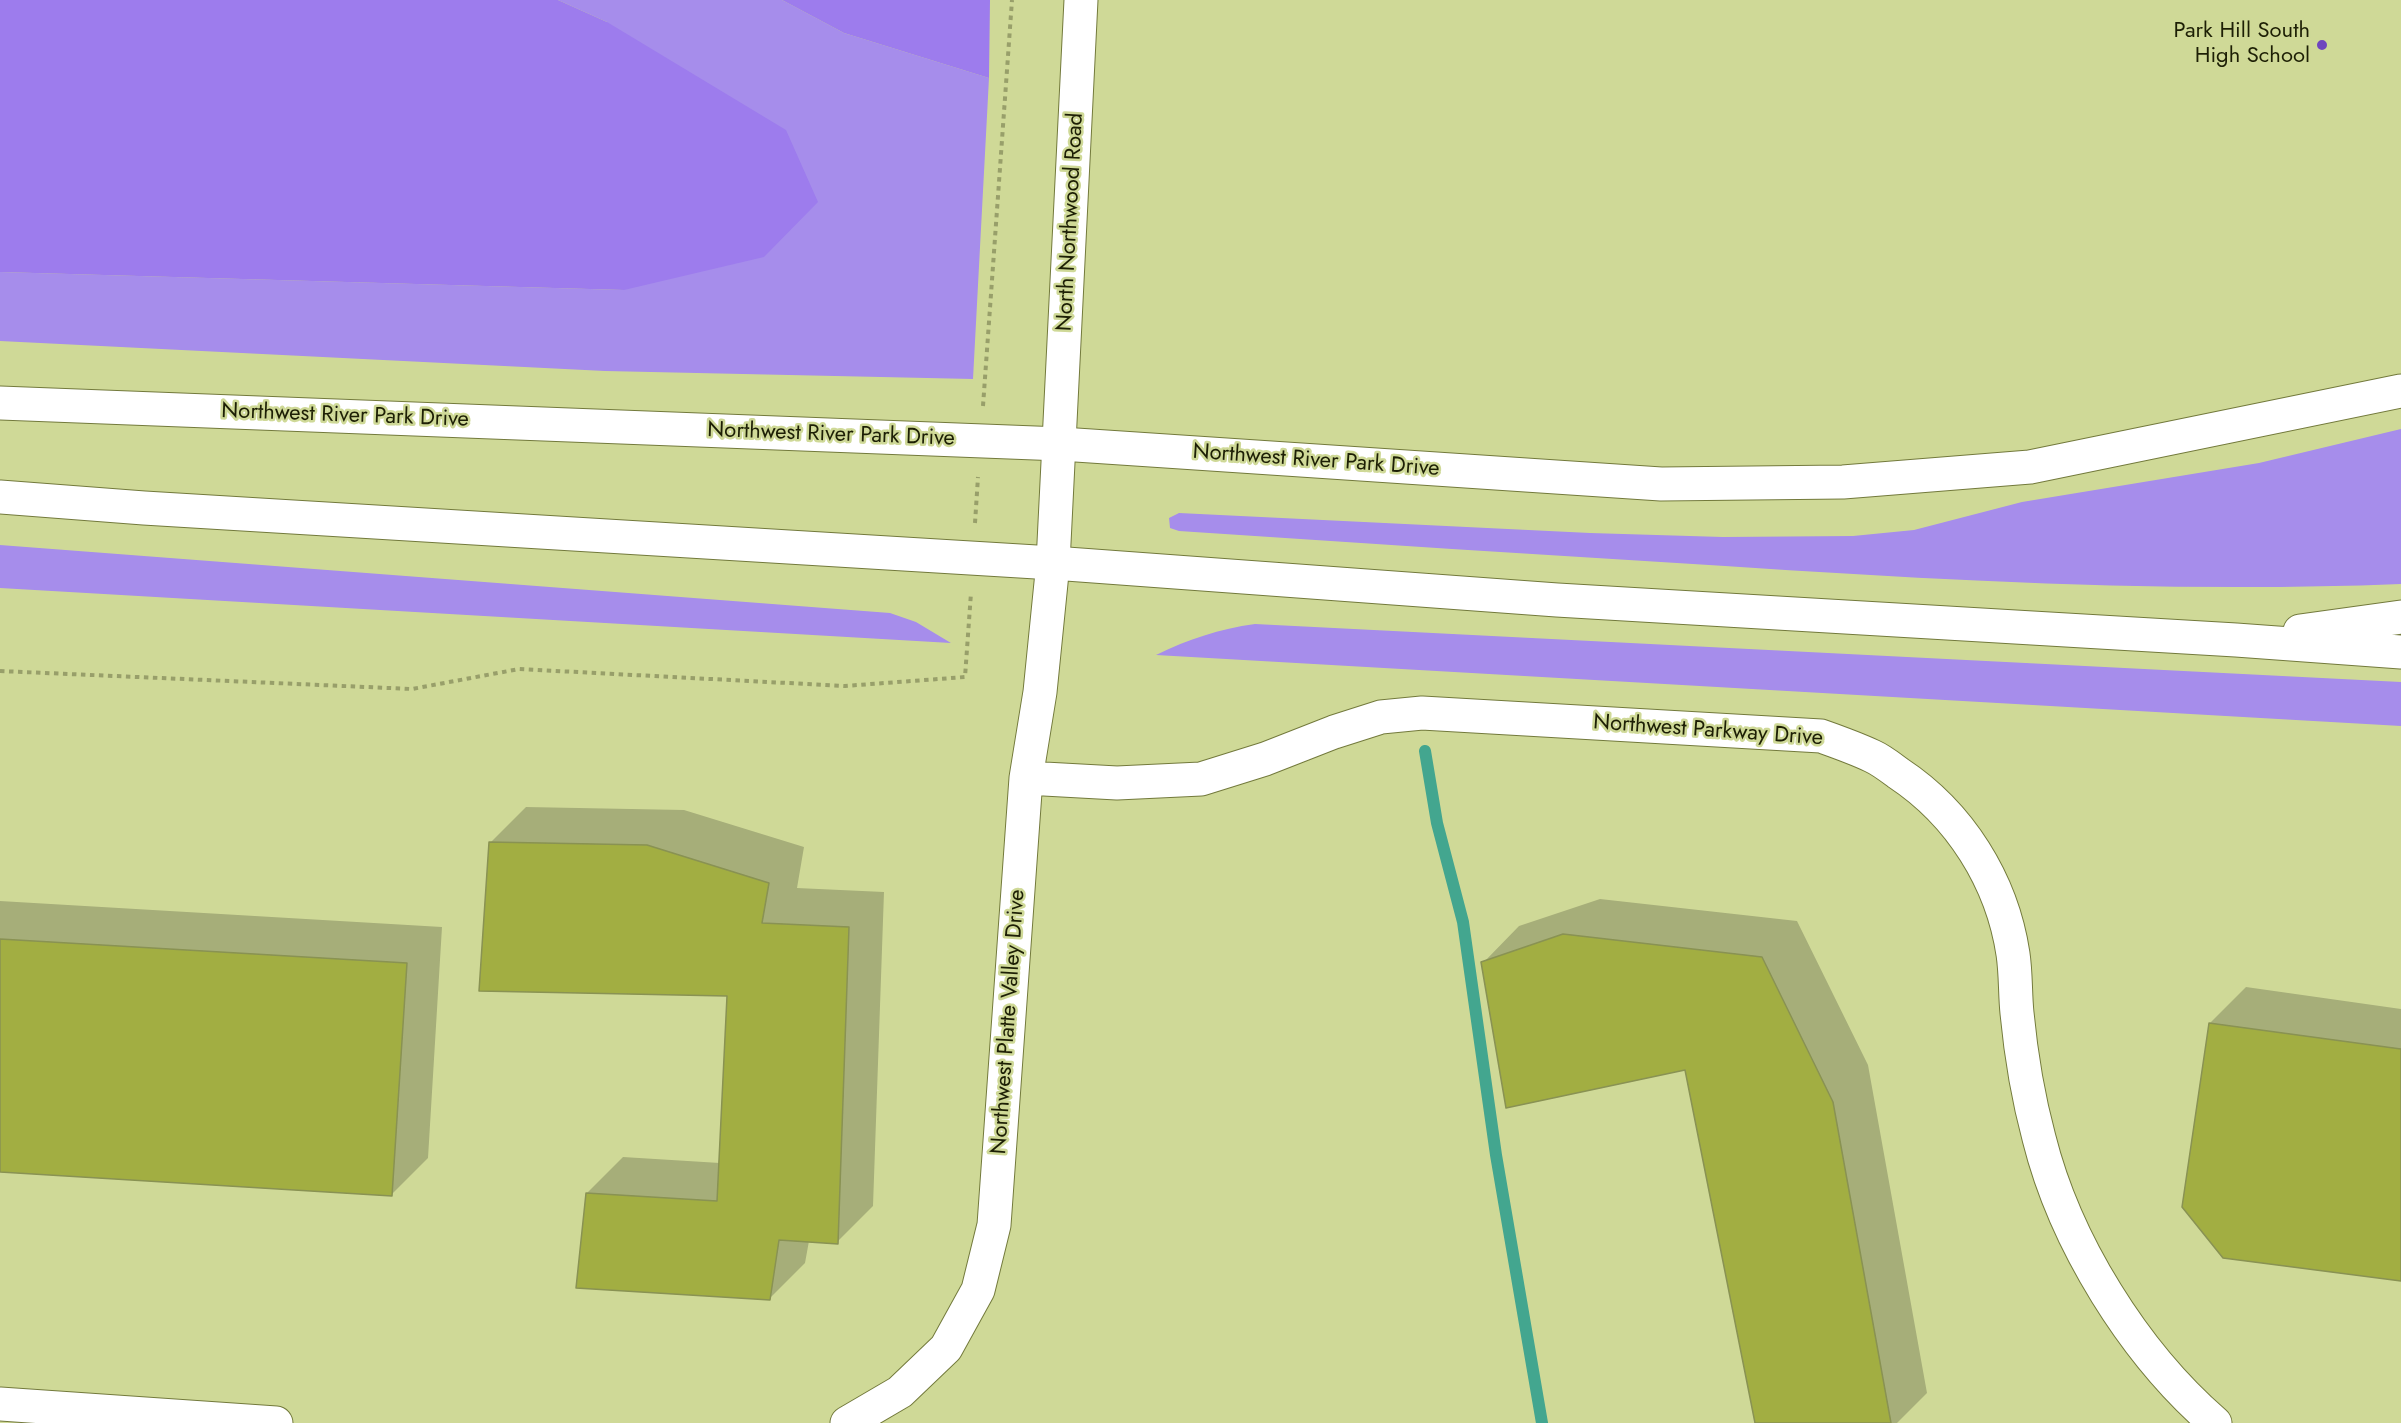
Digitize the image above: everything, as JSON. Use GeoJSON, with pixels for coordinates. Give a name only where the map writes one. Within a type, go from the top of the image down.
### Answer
{"type":"FeatureCollection","features":[{"type":"Feature","properties":{"kind":"main road","name":"North Northwood Road"},"geometry":{"type":"LineString","coordinates":[[1053,562],[1061,444],[1081,0]]}},
{"type":"Feature","properties":{"kind":"main road","name":"Northwest River Park Drive"},"geometry":{"type":"LineString","coordinates":[[0,403],[1061,444],[1661,484],[1843,482],[2030,467],[2401,391]]}},
{"type":"Feature","properties":{"kind":"main road"},"geometry":{"type":"LineString","coordinates":[[0,497],[144,508],[1053,562],[1557,600],[2401,652]]}},
{"type":"Feature","properties":{"kind":"main road","name":"Northwest Platte Valley Drive"},"geometry":{"type":"LineString","coordinates":[[847,1423],[900,1392],[946,1348],[978,1290],[994,1225],[1026,778],[1040,692],[1053,562]]}},
{"type":"Feature","properties":{"kind":"main road"},"geometry":{"type":"LineString","coordinates":[[2235,640],[2401,617]]}},
{"type":"Feature","properties":{"kind":"main road","name":"Northwest Parkway Drive"},"geometry":{"type":"LineString","coordinates":[[1026,778],[1117,783],[1201,779],[1265,759],[1381,717],[1422,713],[1821,736],[1873,756],[1919,787],[1959,827],[1988,874],[1999,899],[2013,954],[2017,1014],[2025,1077],[2040,1140],[2061,1201],[2088,1260],[2121,1315],[2160,1366],[2215,1423]]}},
{"type":"Feature","properties":{"kind":"main road"},"geometry":{"type":"LineString","coordinates":[[0,1404],[276,1423]]}},
{"type":"Feature","properties":{"kind":"path"},"geometry":{"type":"LineString","coordinates":[[1009,40],[1012,0]]}},
{"type":"Feature","properties":{"kind":"shaded area"},"geometry":{"type":"Polygon","coordinates":[[[0,0],[558,0],[607,22],[786,130],[818,202],[764,257],[624,290],[0,272],[0,0]]]}},
{"type":"Feature","properties":{"kind":"shaded area"},"geometry":{"type":"Polygon","coordinates":[[[558,0],[782,0],[844,33],[989,78],[973,379],[605,371],[0,341],[0,272],[624,290],[607,22],[558,0]]]}},
{"type":"Feature","properties":{"kind":"shaded area"},"geometry":{"type":"Polygon","coordinates":[[[782,0],[990,0],[989,78],[844,33],[782,0]]]}},
{"type":"Feature","properties":{"kind":"shaded area"},"geometry":{"type":"Polygon","coordinates":[[[2401,429],[2401,584],[2232,587],[1978,581],[1179,531],[1170,528],[1169,518],[1179,513],[1590,533],[1723,537],[1853,536],[1914,530],[2022,502],[2259,463],[2401,429]]]}},
{"type":"Feature","properties":{"kind":"shaded area"},"geometry":{"type":"Polygon","coordinates":[[[0,545],[890,613],[916,622],[951,643],[0,588],[0,545]]]}},
{"type":"Feature","properties":{"kind":"shaded area"},"geometry":{"type":"Polygon","coordinates":[[[1255,624],[2401,682],[2401,726],[1156,655],[1204,635],[1255,624]]]}},
{"type":"Feature","properties":{"kind":"building"},"geometry":{"type":"Polygon","coordinates":[[[489,842],[647,845],[769,883],[762,923],[849,927],[838,1244],[779,1240],[770,1300],[576,1288],[586,1193],[717,1201],[727,996],[479,991],[489,842]]]}},
{"type":"Feature","properties":{"kind":"building"},"geometry":{"type":"Polygon","coordinates":[[[1563,934],[1762,957],[1833,1102],[1891,1423],[1755,1423],[1685,1070],[1506,1108],[1481,962],[1563,934]]]}},
{"type":"Feature","properties":{"kind":"building"},"geometry":{"type":"Polygon","coordinates":[[[0,939],[407,963],[392,1196],[0,1172],[0,939]]]}},
{"type":"Feature","properties":{"kind":"building"},"geometry":{"type":"Polygon","coordinates":[[[2209,1023],[2401,1049],[2401,1281],[2223,1258],[2182,1207],[2209,1023]]]}},
{"type":"Feature","properties":{"kind":"waterway"},"geometry":{"type":"LineString","coordinates":[[1425,751],[1437,823],[1463,922],[1496,1155],[1542,1423]]}},
{"type":"Feature","properties":{"kind":"place","name":"Park Hill South High School"},"geometry":{"type":"Point","coordinates":[2322,45]}}]}
